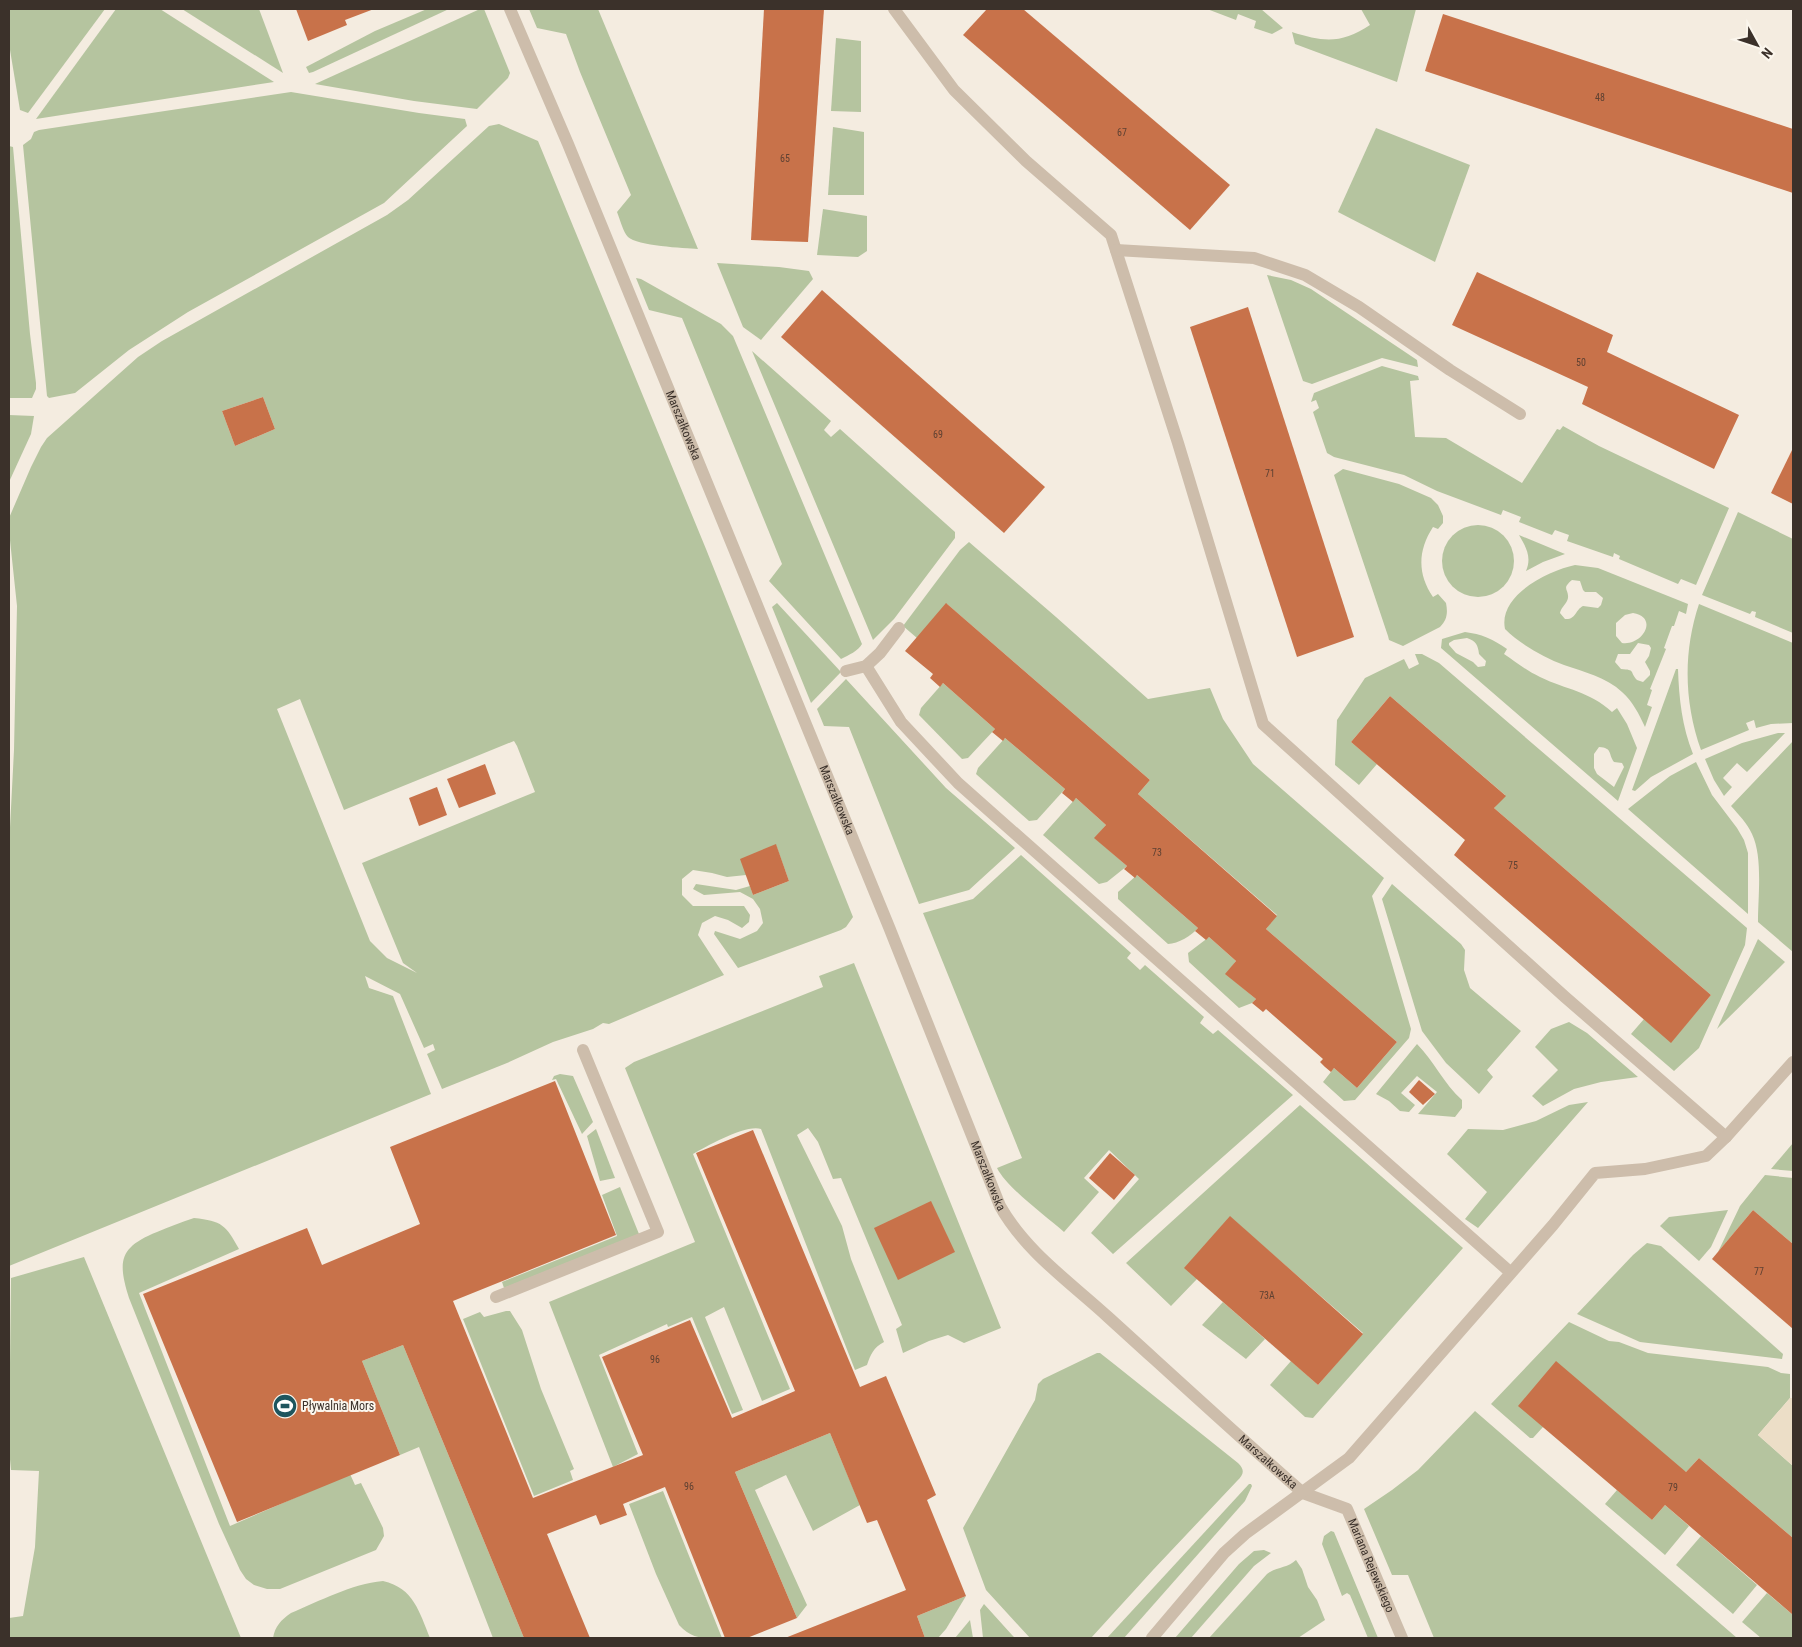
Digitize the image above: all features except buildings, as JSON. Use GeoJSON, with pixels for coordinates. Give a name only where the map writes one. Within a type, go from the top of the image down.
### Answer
{"type":"FeatureCollection","features":[{"type":"Feature","properties":{"kind":"street","name":"Marszałkowska"},"geometry":{"type":"LineString","coordinates":[[510,9],[572,153],[889,927],[1000,1206],[1009,1222],[1031,1250],[1081,1292],[1303,1493]]}},
{"type":"Feature","properties":{"kind":"street"},"geometry":{"type":"LineString","coordinates":[[894,9],[954,90],[1026,161],[1111,235],[1184,461],[1263,724],[1565,997],[1726,1138]]}},
{"type":"Feature","properties":{"kind":"street"},"geometry":{"type":"LineString","coordinates":[[1116,250],[1254,258],[1305,275],[1359,307],[1450,370],[1520,414]]}},
{"type":"Feature","properties":{"kind":"street"},"geometry":{"type":"LineString","coordinates":[[846,671],[866,666],[880,653],[899,628]]}},
{"type":"Feature","properties":{"kind":"street"},"geometry":{"type":"LineString","coordinates":[[866,666],[901,722],[958,782],[1510,1272]]}},
{"type":"Feature","properties":{"kind":"street"},"geometry":{"type":"LineString","coordinates":[[496,1297],[658,1232],[583,1050]]}},
{"type":"Feature","properties":{"kind":"street"},"geometry":{"type":"LineString","coordinates":[[1152,1638],[1224,1552],[1245,1534],[1349,1458],[1553,1225],[1596,1173],[1645,1169],[1706,1156],[1726,1138],[1793,1062]]}},
{"type":"Feature","properties":{"kind":"street","name":"Mariana Rejewskiego"},"geometry":{"type":"LineString","coordinates":[[1303,1493],[1347,1509],[1402,1638]]}},
{"type":"Feature","properties":{"kind":"green space"},"geometry":{"type":"Polygon","coordinates":[[[9,9],[105,9],[28,113],[20,110],[9,44],[9,9]]]}},
{"type":"Feature","properties":{"kind":"green space"},"geometry":{"type":"Polygon","coordinates":[[[116,9],[160,9],[274,82],[36,119],[116,9]]]}},
{"type":"Feature","properties":{"kind":"green space"},"geometry":{"type":"Polygon","coordinates":[[[182,9],[259,9],[283,73],[182,9]]]}},
{"type":"Feature","properties":{"kind":"green space"},"geometry":{"type":"Polygon","coordinates":[[[427,9],[449,9],[309,73],[306,67],[375,31],[427,9]]]}},
{"type":"Feature","properties":{"kind":"green space"},"geometry":{"type":"Polygon","coordinates":[[[480,9],[484,9],[510,73],[508,78],[477,109],[414,101],[315,84],[480,9]]]}},
{"type":"Feature","properties":{"kind":"green space"},"geometry":{"type":"Polygon","coordinates":[[[529,9],[598,9],[698,249],[641,243],[626,235],[617,212],[631,195],[566,34],[537,28],[529,9]]]}},
{"type":"Feature","properties":{"kind":"green space"},"geometry":{"type":"Polygon","coordinates":[[[1207,9],[1261,9],[1283,28],[1272,34],[1254,28],[1256,21],[1238,14],[1236,20],[1207,9]]]}},
{"type":"Feature","properties":{"kind":"green space"},"geometry":{"type":"Polygon","coordinates":[[[1361,9],[1416,9],[1397,82],[1295,44],[1292,32],[1313,38],[1332,39],[1350,36],[1360,31],[1370,25],[1361,9]]]}},
{"type":"Feature","properties":{"kind":"green space"},"geometry":{"type":"Polygon","coordinates":[[[836,38],[861,41],[861,112],[831,111],[836,38]]]}},
{"type":"Feature","properties":{"kind":"green space"},"geometry":{"type":"Polygon","coordinates":[[[291,92],[465,119],[467,126],[384,203],[188,312],[129,350],[75,393],[49,398],[47,396],[23,145],[31,139],[34,132],[39,130],[291,92]]]}},
{"type":"Feature","properties":{"kind":"green space"},"geometry":{"type":"Polygon","coordinates":[[[499,124],[538,141],[706,549],[853,917],[846,927],[841,930],[738,968],[714,934],[715,931],[740,939],[757,931],[763,923],[760,909],[753,899],[740,892],[704,895],[693,889],[696,884],[736,890],[750,886],[753,895],[789,881],[776,845],[746,875],[727,877],[693,870],[682,879],[682,895],[693,906],[744,906],[750,915],[749,922],[742,928],[728,920],[715,916],[702,923],[698,935],[724,975],[609,1024],[603,1023],[593,1029],[553,1042],[442,1089],[427,1054],[435,1050],[433,1044],[424,1048],[400,994],[365,976],[369,988],[393,996],[431,1094],[9,1266],[9,847],[14,750],[17,606],[9,518],[31,467],[47,438],[138,357],[162,341],[387,215],[408,200],[489,126],[499,124]],[[263,397],[222,411],[235,446],[275,429],[263,397]],[[300,699],[277,709],[370,941],[387,958],[417,973],[403,963],[362,863],[535,792],[517,746],[514,741],[344,810],[300,699]]]}},
{"type":"Feature","properties":{"kind":"green space"},"geometry":{"type":"Polygon","coordinates":[[[833,127],[864,132],[864,195],[828,195],[833,127]]]}},
{"type":"Feature","properties":{"kind":"green space"},"geometry":{"type":"Polygon","coordinates":[[[1376,128],[1470,165],[1435,262],[1338,212],[1376,128]]]}},
{"type":"Feature","properties":{"kind":"green space"},"geometry":{"type":"Polygon","coordinates":[[[9,146],[13,147],[36,383],[36,389],[32,398],[9,398],[9,146]]]}},
{"type":"Feature","properties":{"kind":"green space"},"geometry":{"type":"Polygon","coordinates":[[[823,209],[867,216],[867,251],[858,257],[817,255],[823,209]]]}},
{"type":"Feature","properties":{"kind":"green space"},"geometry":{"type":"Polygon","coordinates":[[[717,263],[809,271],[813,279],[761,340],[743,327],[717,263]]]}},
{"type":"Feature","properties":{"kind":"green space"},"geometry":{"type":"Polygon","coordinates":[[[1267,275],[1291,280],[1311,289],[1417,360],[1418,367],[1382,358],[1312,384],[1303,381],[1267,275]]]}},
{"type":"Feature","properties":{"kind":"green space"},"geometry":{"type":"Polygon","coordinates":[[[636,278],[641,279],[721,324],[733,336],[862,644],[858,649],[841,659],[769,581],[782,564],[682,318],[649,310],[636,278]]]}},
{"type":"Feature","properties":{"kind":"green space"},"geometry":{"type":"Polygon","coordinates":[[[752,351],[831,421],[824,430],[831,437],[840,429],[955,532],[955,538],[894,619],[873,640],[752,351]]]}},
{"type":"Feature","properties":{"kind":"green space"},"geometry":{"type":"Polygon","coordinates":[[[1382,366],[1418,376],[1419,380],[1410,381],[1415,437],[1446,438],[1522,483],[1557,429],[1560,430],[1563,426],[1599,446],[1729,508],[1696,585],[1681,579],[1678,584],[1619,559],[1620,556],[1614,553],[1613,557],[1567,541],[1569,535],[1555,530],[1552,535],[1519,522],[1521,517],[1503,510],[1501,515],[1437,491],[1404,475],[1334,457],[1327,453],[1313,412],[1319,408],[1316,400],[1311,402],[1314,393],[1382,366]]]}},
{"type":"Feature","properties":{"kind":"green space"},"geometry":{"type":"Polygon","coordinates":[[[9,415],[34,416],[31,434],[9,482],[9,415]]]}},
{"type":"Feature","properties":{"kind":"green space"},"geometry":{"type":"Polygon","coordinates":[[[1343,469],[1399,484],[1431,498],[1438,505],[1443,516],[1443,523],[1438,529],[1433,527],[1424,544],[1421,562],[1424,580],[1433,597],[1438,594],[1446,603],[1446,619],[1440,627],[1403,646],[1389,640],[1334,475],[1343,469]]]}},
{"type":"Feature","properties":{"kind":"green space"},"geometry":{"type":"Polygon","coordinates":[[[1738,512],[1793,539],[1793,633],[1755,617],[1756,612],[1752,611],[1750,614],[1702,595],[1738,512]]]}},
{"type":"Feature","properties":{"kind":"green space"},"geometry":{"type":"Polygon","coordinates":[[[1478,525],[1498,531],[1508,541],[1514,561],[1508,581],[1498,591],[1478,597],[1458,591],[1448,581],[1442,561],[1448,541],[1458,531],[1478,525]]]}},
{"type":"Feature","properties":{"kind":"green space"},"geometry":{"type":"Polygon","coordinates":[[[1519,535],[1565,554],[1526,571],[1528,557],[1526,548],[1519,535]]]}},
{"type":"Feature","properties":{"kind":"green space"},"geometry":{"type":"Polygon","coordinates":[[[969,542],[1148,699],[1210,688],[1223,719],[1253,764],[1384,878],[1372,896],[1411,1029],[1409,1038],[1355,1100],[1344,1101],[1323,1082],[1334,1068],[1357,1088],[1397,1042],[1266,929],[1277,915],[1138,794],[1150,780],[947,604],[917,638],[903,626],[960,550],[969,542]]]}},
{"type":"Feature","properties":{"kind":"green space"},"geometry":{"type":"Polygon","coordinates":[[[1575,565],[1598,568],[1688,604],[1686,614],[1679,611],[1664,648],[1666,649],[1650,689],[1652,690],[1647,705],[1652,707],[1645,727],[1633,704],[1609,682],[1540,654],[1505,629],[1505,617],[1509,606],[1517,595],[1539,579],[1575,565]],[[1572,580],[1566,587],[1568,598],[1560,613],[1565,619],[1571,618],[1583,606],[1598,608],[1603,598],[1596,592],[1585,592],[1580,581],[1572,580]],[[1633,613],[1625,615],[1616,623],[1616,636],[1622,643],[1630,643],[1642,636],[1646,625],[1645,620],[1641,616],[1633,613]],[[1638,643],[1630,654],[1618,654],[1615,662],[1621,669],[1631,671],[1637,680],[1643,682],[1650,675],[1645,662],[1651,648],[1649,645],[1638,643]]]}},
{"type":"Feature","properties":{"kind":"green space"},"geometry":{"type":"Polygon","coordinates":[[[777,603],[841,672],[811,703],[772,607],[777,603]]]}},
{"type":"Feature","properties":{"kind":"green space"},"geometry":{"type":"Polygon","coordinates":[[[1699,604],[1793,643],[1793,723],[1771,724],[1756,728],[1754,720],[1746,723],[1749,730],[1701,750],[1691,714],[1688,677],[1690,640],[1699,604]]]}},
{"type":"Feature","properties":{"kind":"green space"},"geometry":{"type":"Polygon","coordinates":[[[1465,632],[1487,638],[1507,649],[1504,654],[1535,675],[1595,699],[1612,712],[1617,708],[1627,724],[1637,748],[1618,801],[1441,648],[1442,639],[1465,632]],[[1467,638],[1454,640],[1449,645],[1456,653],[1473,662],[1478,667],[1485,666],[1486,661],[1479,654],[1476,644],[1473,640],[1467,638]],[[1599,747],[1594,754],[1594,768],[1597,774],[1614,787],[1624,767],[1622,763],[1614,762],[1608,750],[1599,747]]]}},
{"type":"Feature","properties":{"kind":"green space"},"geometry":{"type":"Polygon","coordinates":[[[1415,654],[1422,654],[1439,663],[1747,928],[1745,945],[1699,1048],[1674,1071],[1631,1034],[1644,1019],[1671,1042],[1711,995],[1494,808],[1505,795],[1390,696],[1351,742],[1377,764],[1359,785],[1335,765],[1337,720],[1365,678],[1404,659],[1409,669],[1419,664],[1415,654]]]}},
{"type":"Feature","properties":{"kind":"green space"},"geometry":{"type":"Polygon","coordinates":[[[1676,669],[1678,669],[1680,702],[1684,723],[1693,754],[1651,777],[1635,791],[1632,790],[1676,669]]]}},
{"type":"Feature","properties":{"kind":"green space"},"geometry":{"type":"Polygon","coordinates":[[[846,679],[946,788],[1015,848],[969,890],[919,904],[849,727],[824,726],[817,709],[846,679]]]}},
{"type":"Feature","properties":{"kind":"green space"},"geometry":{"type":"Polygon","coordinates":[[[943,683],[995,729],[968,758],[962,759],[919,715],[921,708],[943,683]]]}},
{"type":"Feature","properties":{"kind":"green space"},"geometry":{"type":"Polygon","coordinates":[[[1778,733],[1785,733],[1747,772],[1737,763],[1723,778],[1732,787],[1724,796],[1714,780],[1705,759],[1742,743],[1778,733]]]}},
{"type":"Feature","properties":{"kind":"green space"},"geometry":{"type":"Polygon","coordinates":[[[1005,738],[1065,789],[1037,820],[1029,821],[976,774],[978,768],[1005,738]]]}},
{"type":"Feature","properties":{"kind":"green space"},"geometry":{"type":"Polygon","coordinates":[[[1793,741],[1793,952],[1758,922],[1758,854],[1748,826],[1731,806],[1793,741]]]}},
{"type":"Feature","properties":{"kind":"green space"},"geometry":{"type":"Polygon","coordinates":[[[1696,762],[1712,795],[1744,840],[1748,853],[1748,914],[1628,809],[1670,776],[1696,762]]]}},
{"type":"Feature","properties":{"kind":"green space"},"geometry":{"type":"Polygon","coordinates":[[[1076,798],[1106,825],[1095,838],[1127,866],[1107,882],[1099,884],[1043,835],[1076,798]]]}},
{"type":"Feature","properties":{"kind":"green space"},"geometry":{"type":"Polygon","coordinates":[[[1021,855],[1131,953],[1127,958],[1140,970],[1145,965],[1204,1017],[1200,1023],[1213,1034],[1218,1030],[1293,1095],[1113,1254],[1091,1233],[1139,1179],[1109,1150],[1084,1178],[1099,1192],[1064,1232],[1018,1193],[997,1168],[1022,1158],[923,913],[973,899],[1021,855]]]}},
{"type":"Feature","properties":{"kind":"green space"},"geometry":{"type":"Polygon","coordinates":[[[1137,875],[1198,928],[1184,939],[1168,944],[1118,899],[1118,892],[1137,875]]]}},
{"type":"Feature","properties":{"kind":"green space"},"geometry":{"type":"Polygon","coordinates":[[[1392,884],[1461,944],[1465,950],[1464,970],[1470,988],[1521,1031],[1487,1070],[1493,1077],[1479,1094],[1446,1063],[1422,1031],[1382,899],[1392,884]]]}},
{"type":"Feature","properties":{"kind":"green space"},"geometry":{"type":"Polygon","coordinates":[[[1209,937],[1236,961],[1226,974],[1256,999],[1252,1003],[1239,1008],[1189,962],[1188,953],[1209,937]]]}},
{"type":"Feature","properties":{"kind":"green space"},"geometry":{"type":"Polygon","coordinates":[[[1758,939],[1785,962],[1717,1029],[1758,939]]]}},
{"type":"Feature","properties":{"kind":"green space"},"geometry":{"type":"Polygon","coordinates":[[[854,963],[1001,1328],[964,1343],[948,1335],[903,1353],[896,1329],[902,1325],[841,1178],[833,1179],[818,1142],[808,1128],[797,1135],[842,1226],[851,1259],[884,1342],[873,1352],[867,1365],[855,1370],[761,1129],[754,1128],[737,1133],[693,1154],[790,1389],[762,1401],[724,1307],[705,1317],[743,1410],[732,1414],[692,1317],[668,1327],[667,1324],[599,1355],[638,1454],[613,1467],[549,1302],[695,1242],[625,1068],[634,1062],[823,987],[819,976],[854,963]]]}},
{"type":"Feature","properties":{"kind":"green space"},"geometry":{"type":"Polygon","coordinates":[[[1569,1022],[1587,1033],[1638,1077],[1601,1082],[1574,1089],[1543,1106],[1532,1096],[1558,1070],[1535,1047],[1551,1029],[1569,1022]]]}},
{"type":"Feature","properties":{"kind":"green space"},"geometry":{"type":"Polygon","coordinates":[[[1417,1044],[1462,1100],[1462,1108],[1455,1117],[1418,1114],[1437,1092],[1417,1076],[1401,1093],[1415,1105],[1409,1112],[1400,1111],[1389,1101],[1376,1094],[1417,1044]]]}},
{"type":"Feature","properties":{"kind":"green space"},"geometry":{"type":"Polygon","coordinates":[[[560,1074],[573,1076],[593,1122],[582,1134],[556,1079],[552,1080],[554,1076],[560,1074]]]}},
{"type":"Feature","properties":{"kind":"green space"},"geometry":{"type":"Polygon","coordinates":[[[1588,1102],[1478,1228],[1465,1219],[1487,1192],[1447,1154],[1468,1129],[1503,1130],[1536,1121],[1569,1105],[1588,1102]]]}},
{"type":"Feature","properties":{"kind":"green space"},"geometry":{"type":"Polygon","coordinates":[[[1300,1105],[1463,1248],[1313,1418],[1305,1417],[1270,1385],[1291,1361],[1318,1385],[1363,1333],[1230,1217],[1197,1279],[1171,1306],[1126,1263],[1300,1105]]]}},
{"type":"Feature","properties":{"kind":"green space"},"geometry":{"type":"Polygon","coordinates":[[[596,1129],[615,1178],[600,1181],[587,1136],[596,1129]]]}},
{"type":"Feature","properties":{"kind":"green space"},"geometry":{"type":"Polygon","coordinates":[[[1793,1143],[1793,1171],[1771,1169],[1793,1143]]]}},
{"type":"Feature","properties":{"kind":"green space"},"geometry":{"type":"Polygon","coordinates":[[[1765,1175],[1793,1178],[1793,1244],[1753,1210],[1718,1252],[1740,1206],[1765,1175]]]}},
{"type":"Feature","properties":{"kind":"green space"},"geometry":{"type":"Polygon","coordinates":[[[620,1187],[639,1234],[504,1288],[502,1282],[617,1236],[602,1195],[620,1187]]]}},
{"type":"Feature","properties":{"kind":"green space"},"geometry":{"type":"Polygon","coordinates":[[[1728,1210],[1711,1247],[1699,1261],[1660,1226],[1669,1217],[1728,1210]]]}},
{"type":"Feature","properties":{"kind":"green space"},"geometry":{"type":"Polygon","coordinates":[[[194,1218],[211,1221],[222,1226],[230,1234],[239,1249],[139,1293],[230,1526],[350,1474],[355,1485],[361,1483],[383,1528],[384,1536],[376,1550],[280,1589],[267,1589],[254,1585],[246,1579],[240,1570],[219,1524],[125,1285],[123,1264],[129,1249],[135,1243],[171,1226],[194,1218]]]}},
{"type":"Feature","properties":{"kind":"green space"},"geometry":{"type":"Polygon","coordinates":[[[1647,1243],[1661,1246],[1783,1354],[1782,1359],[1640,1342],[1577,1314],[1633,1255],[1647,1243]]]}},
{"type":"Feature","properties":{"kind":"green space"},"geometry":{"type":"Polygon","coordinates":[[[84,1257],[241,1638],[9,1638],[9,1618],[23,1616],[35,1547],[39,1471],[11,1470],[9,1449],[11,1278],[84,1257]]]}},
{"type":"Feature","properties":{"kind":"green space"},"geometry":{"type":"Polygon","coordinates":[[[1223,1302],[1265,1339],[1246,1359],[1202,1325],[1223,1302]]]}},
{"type":"Feature","properties":{"kind":"green space"},"geometry":{"type":"Polygon","coordinates":[[[510,1311],[522,1330],[541,1389],[574,1469],[570,1471],[573,1480],[534,1496],[463,1319],[480,1312],[484,1317],[510,1311]]]}},
{"type":"Feature","properties":{"kind":"green space"},"geometry":{"type":"Polygon","coordinates":[[[1569,1322],[1609,1341],[1619,1342],[1648,1353],[1768,1367],[1781,1373],[1790,1374],[1790,1398],[1758,1435],[1793,1466],[1793,1538],[1699,1458],[1686,1472],[1543,1427],[1533,1438],[1530,1438],[1491,1404],[1569,1322]]]}},
{"type":"Feature","properties":{"kind":"green space"},"geometry":{"type":"Polygon","coordinates":[[[403,1345],[524,1638],[493,1638],[419,1447],[400,1455],[362,1361],[403,1345]]]}},
{"type":"Feature","properties":{"kind":"green space"},"geometry":{"type":"Polygon","coordinates":[[[1100,1353],[1238,1463],[1243,1472],[1239,1479],[1091,1638],[1030,1638],[986,1590],[963,1528],[1035,1400],[1038,1384],[1043,1379],[1100,1353]]]}},
{"type":"Feature","properties":{"kind":"green space"},"geometry":{"type":"Polygon","coordinates":[[[1475,1411],[1737,1638],[1434,1638],[1408,1575],[1392,1575],[1364,1509],[1418,1470],[1475,1411]]]}},
{"type":"Feature","properties":{"kind":"green space"},"geometry":{"type":"Polygon","coordinates":[[[830,1433],[860,1505],[813,1531],[786,1475],[755,1490],[807,1605],[797,1618],[735,1472],[830,1433]]]}},
{"type":"Feature","properties":{"kind":"green space"},"geometry":{"type":"Polygon","coordinates":[[[1249,1484],[1252,1486],[1245,1501],[1124,1638],[1107,1638],[1249,1484]]]}},
{"type":"Feature","properties":{"kind":"green space"},"geometry":{"type":"Polygon","coordinates":[[[1617,1490],[1652,1520],[1665,1505],[1689,1526],[1665,1555],[1605,1504],[1617,1490]]]}},
{"type":"Feature","properties":{"kind":"green space"},"geometry":{"type":"Polygon","coordinates":[[[663,1491],[722,1638],[694,1636],[684,1630],[679,1625],[656,1574],[629,1504],[663,1491]]]}},
{"type":"Feature","properties":{"kind":"green space"},"geometry":{"type":"Polygon","coordinates":[[[1331,1531],[1334,1532],[1378,1638],[1368,1638],[1350,1595],[1347,1593],[1342,1596],[1322,1544],[1324,1536],[1331,1531]]]}},
{"type":"Feature","properties":{"kind":"green space"},"geometry":{"type":"Polygon","coordinates":[[[1701,1536],[1757,1585],[1733,1614],[1676,1565],[1701,1536]]]}},
{"type":"Feature","properties":{"kind":"green space"},"geometry":{"type":"Polygon","coordinates":[[[1264,1550],[1271,1553],[1254,1566],[1191,1638],[1175,1638],[1239,1564],[1254,1551],[1264,1550]]]}},
{"type":"Feature","properties":{"kind":"green space"},"geometry":{"type":"Polygon","coordinates":[[[1296,1560],[1302,1569],[1308,1587],[1317,1600],[1325,1620],[1298,1638],[1209,1638],[1267,1574],[1296,1560]]]}},
{"type":"Feature","properties":{"kind":"green space"},"geometry":{"type":"Polygon","coordinates":[[[383,1581],[393,1584],[409,1595],[418,1610],[430,1638],[273,1638],[279,1624],[291,1613],[347,1589],[383,1581]]]}},
{"type":"Feature","properties":{"kind":"green space"},"geometry":{"type":"Polygon","coordinates":[[[1767,1593],[1793,1615],[1793,1638],[1761,1638],[1742,1622],[1767,1593]]]}},
{"type":"Feature","properties":{"kind":"green space"},"geometry":{"type":"Polygon","coordinates":[[[966,1596],[946,1629],[938,1638],[925,1638],[917,1616],[966,1596]]]}},
{"type":"Feature","properties":{"kind":"green space"},"geometry":{"type":"Polygon","coordinates":[[[984,1604],[1015,1638],[983,1638],[980,1610],[984,1604]]]}},
{"type":"Feature","properties":{"kind":"green space"},"geometry":{"type":"Polygon","coordinates":[[[970,1620],[973,1638],[955,1638],[970,1620]]]}},
{"type":"Feature","properties":{"kind":"shaded area"},"geometry":{"type":"Polygon","coordinates":[[[1790,1398],[1793,1398],[1793,1466],[1758,1435],[1790,1398]]]}},
{"type":"Feature","properties":{"kind":"place","name":"Pływalnia Mors"},"geometry":{"type":"Point","coordinates":[285,1406]}}]}
